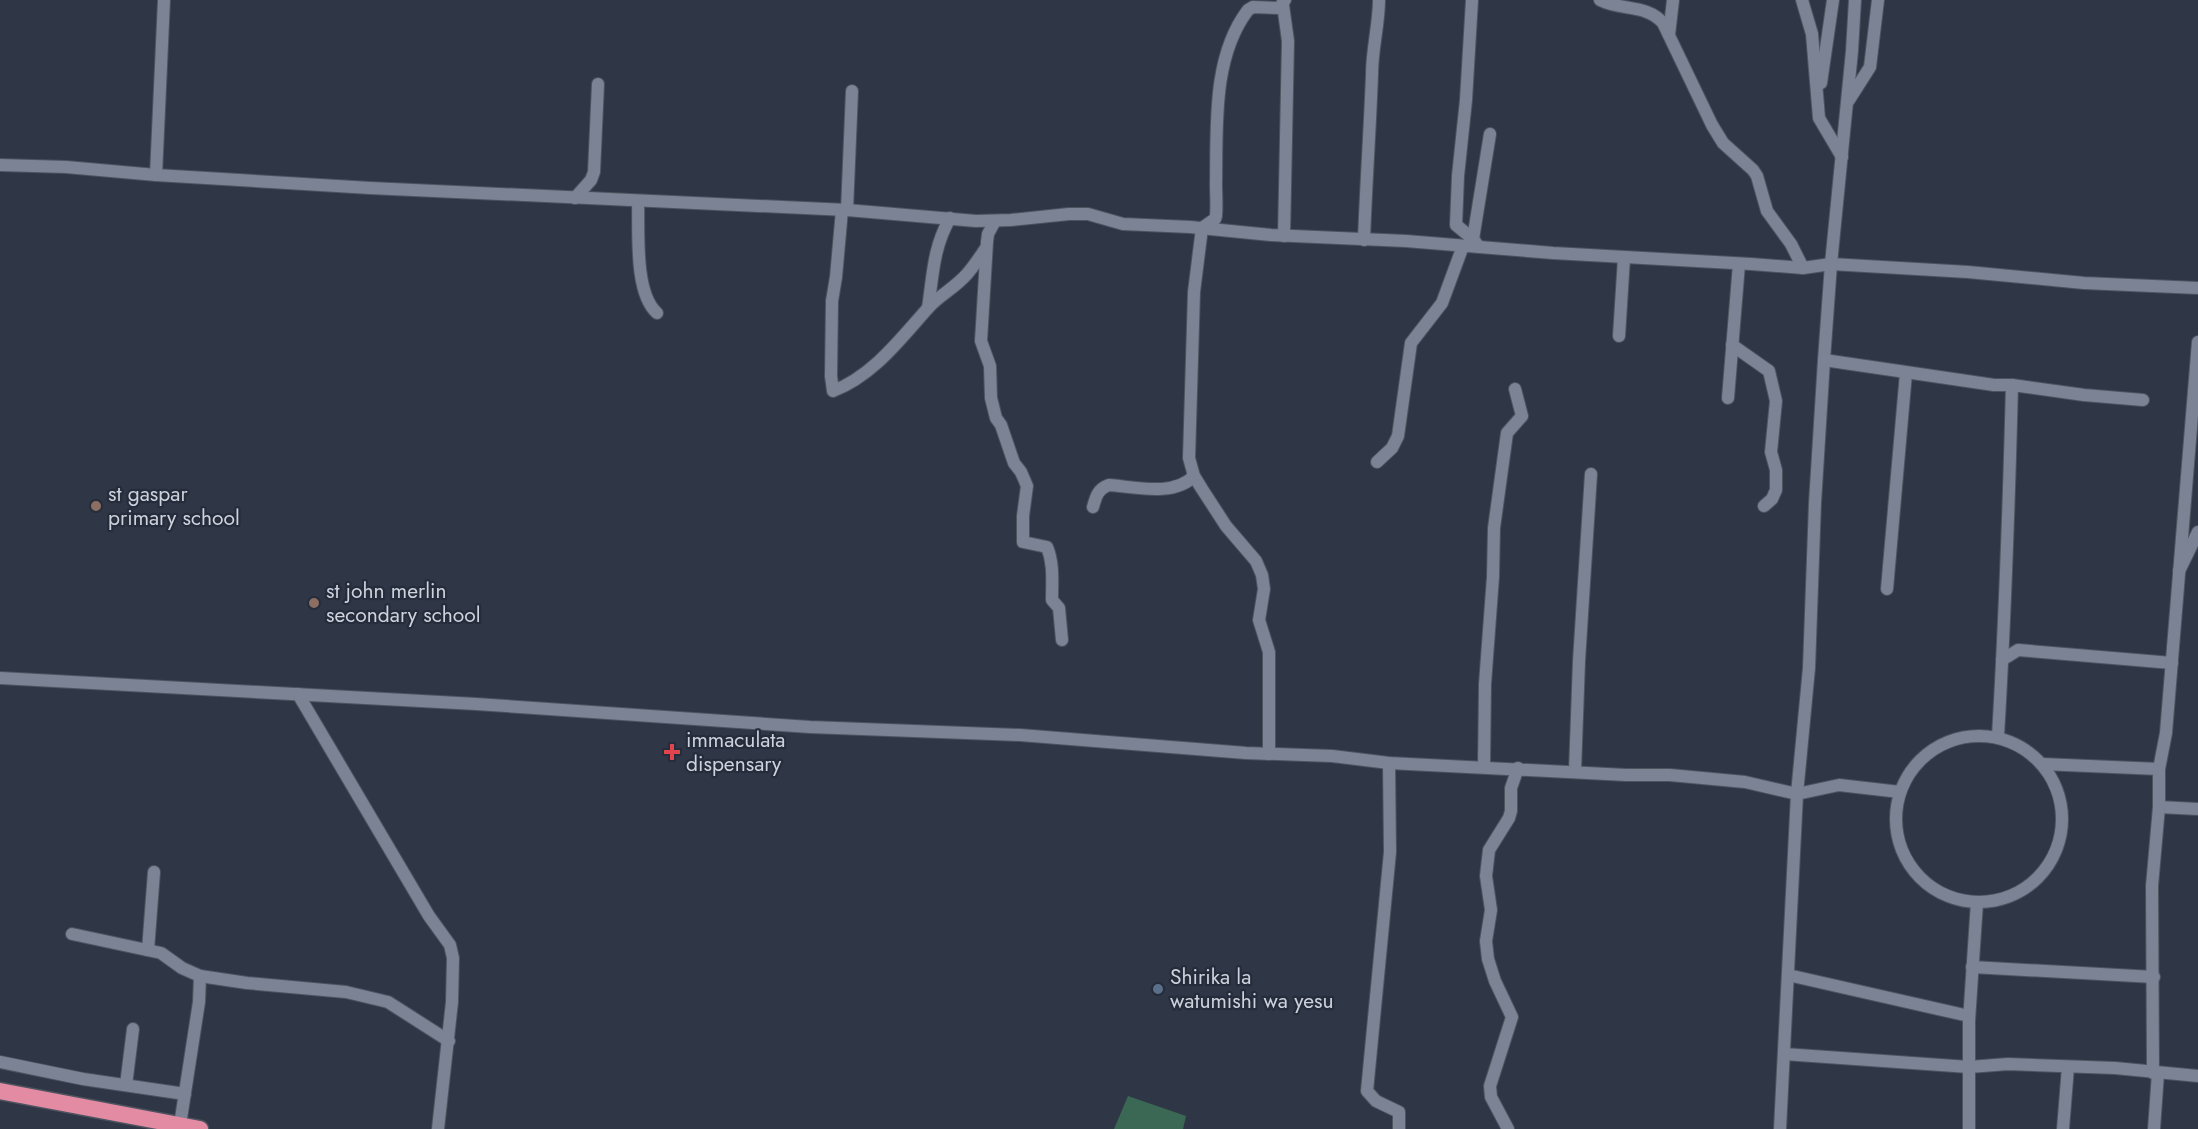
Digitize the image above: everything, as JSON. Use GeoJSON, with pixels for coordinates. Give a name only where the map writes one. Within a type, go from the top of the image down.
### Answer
{"type":"FeatureCollection","features":[{"type":"Feature","properties":{"kind":"highway"},"geometry":{"type":"LineString","coordinates":[[0,1091],[200,1129]]}},
{"type":"Feature","properties":{"kind":"street"},"geometry":{"type":"LineString","coordinates":[[156,175],[164,0]]}},
{"type":"Feature","properties":{"kind":"street"},"geometry":{"type":"LineString","coordinates":[[1364,240],[1367,151],[1372,102],[1371,73],[1379,0]]}},
{"type":"Feature","properties":{"kind":"street"},"geometry":{"type":"LineString","coordinates":[[1472,0],[1456,225],[1472,244]]}},
{"type":"Feature","properties":{"kind":"street"},"geometry":{"type":"LineString","coordinates":[[1600,0],[1656,15],[1663,23],[1712,125],[1723,143],[1757,176],[1767,211],[1791,244],[1803,268]]}},
{"type":"Feature","properties":{"kind":"street"},"geometry":{"type":"LineString","coordinates":[[1669,36],[1673,0]]}},
{"type":"Feature","properties":{"kind":"street"},"geometry":{"type":"LineString","coordinates":[[1802,0],[1812,34],[1819,118],[1842,157]]}},
{"type":"Feature","properties":{"kind":"street"},"geometry":{"type":"LineString","coordinates":[[1818,105],[1833,0]]}},
{"type":"Feature","properties":{"kind":"street"},"geometry":{"type":"LineString","coordinates":[[1780,1129],[1797,794],[1809,668],[1815,502],[1824,360],[1855,0]]}},
{"type":"Feature","properties":{"kind":"street"},"geometry":{"type":"LineString","coordinates":[[1847,103],[1870,67],[1878,0]]}},
{"type":"Feature","properties":{"kind":"street"},"geometry":{"type":"LineString","coordinates":[[1284,2],[1288,41],[1284,236]]}},
{"type":"Feature","properties":{"kind":"street"},"geometry":{"type":"LineString","coordinates":[[1269,754],[1269,652],[1259,620],[1264,589],[1262,575],[1256,561],[1226,526],[1194,476],[1189,458],[1188,436],[1194,355],[1194,292],[1202,228],[1216,216],[1217,116],[1222,76],[1231,38],[1248,10],[1252,7],[1275,9],[1284,2]]}},
{"type":"Feature","properties":{"kind":"street"},"geometry":{"type":"LineString","coordinates":[[575,198],[591,180],[594,172],[598,84]]}},
{"type":"Feature","properties":{"kind":"street"},"geometry":{"type":"LineString","coordinates":[[852,92],[844,210],[832,301],[831,376],[833,391],[863,376],[928,308],[966,275],[986,247]]}},
{"type":"Feature","properties":{"kind":"street"},"geometry":{"type":"LineString","coordinates":[[1377,462],[1392,448],[1398,436],[1411,344],[1442,303],[1472,244],[1490,134]]}},
{"type":"Feature","properties":{"kind":"street"},"geometry":{"type":"LineString","coordinates":[[0,165],[575,198],[844,210],[995,221],[1088,214],[1124,224],[1202,228],[1284,236],[1472,244],[1624,258],[1803,268],[1831,264],[1968,272],[2084,283],[2198,288]]}},
{"type":"Feature","properties":{"kind":"street"},"geometry":{"type":"LineString","coordinates":[[638,201],[640,269],[644,295],[650,307],[657,313]]}},
{"type":"Feature","properties":{"kind":"street"},"geometry":{"type":"LineString","coordinates":[[928,308],[935,254],[941,234],[950,218]]}},
{"type":"Feature","properties":{"kind":"street"},"geometry":{"type":"LineString","coordinates":[[995,221],[988,234],[986,247],[981,341],[990,366],[991,398],[996,418],[1001,424],[1014,463],[1027,486],[1023,516],[1023,542],[1047,547],[1051,556],[1052,600],[1059,608],[1062,640]]}},
{"type":"Feature","properties":{"kind":"street"},"geometry":{"type":"LineString","coordinates":[[1619,336],[1624,258]]}},
{"type":"Feature","properties":{"kind":"street"},"geometry":{"type":"LineString","coordinates":[[1728,398],[1739,264]]}},
{"type":"Feature","properties":{"kind":"street"},"geometry":{"type":"LineString","coordinates":[[2154,1129],[2152,886],[2159,807],[2159,769],[2166,733],[2198,342]]}},
{"type":"Feature","properties":{"kind":"street"},"geometry":{"type":"LineString","coordinates":[[1732,345],[1769,371],[1776,401],[1771,452],[1776,470],[1776,490],[1772,499],[1764,506]]}},
{"type":"Feature","properties":{"kind":"street"},"geometry":{"type":"LineString","coordinates":[[1824,360],[1994,385],[2012,385],[2143,400]]}},
{"type":"Feature","properties":{"kind":"street"},"geometry":{"type":"LineString","coordinates":[[1887,590],[1906,373]]}},
{"type":"Feature","properties":{"kind":"street"},"geometry":{"type":"LineString","coordinates":[[1998,736],[2004,640],[2003,604],[2007,561],[2012,385]]}},
{"type":"Feature","properties":{"kind":"street"},"geometry":{"type":"LineString","coordinates":[[1484,766],[1485,684],[1493,577],[1494,528],[1507,433],[1522,416],[1515,389]]}},
{"type":"Feature","properties":{"kind":"street"},"geometry":{"type":"LineString","coordinates":[[1575,771],[1579,661],[1591,474]]}},
{"type":"Feature","properties":{"kind":"street"},"geometry":{"type":"LineString","coordinates":[[1093,507],[1097,494],[1109,485],[1170,488],[1194,476]]}},
{"type":"Feature","properties":{"kind":"street"},"geometry":{"type":"LineString","coordinates":[[2178,574],[2198,532]]}},
{"type":"Feature","properties":{"kind":"street"},"geometry":{"type":"LineString","coordinates":[[2004,640],[2018,650],[2172,663]]}},
{"type":"Feature","properties":{"kind":"street"},"geometry":{"type":"LineString","coordinates":[[2002,660],[2018,650]]}},
{"type":"Feature","properties":{"kind":"street"},"geometry":{"type":"LineString","coordinates":[[0,678],[298,694],[810,727],[1020,735],[1269,754],[1332,756],[1389,763],[1707,777],[1746,782],[1797,794],[1839,785],[1900,792]]}},
{"type":"Feature","properties":{"kind":"street"},"geometry":{"type":"LineString","coordinates":[[298,694],[429,916],[450,945],[453,958],[452,1002],[438,1129]]}},
{"type":"Feature","properties":{"kind":"street"},"geometry":{"type":"LineString","coordinates":[[1981,735],[1998,736],[2014,743],[2042,764],[2059,795],[2062,830],[2051,863],[2027,888],[1995,902],[1960,901],[1929,887],[1906,860],[1896,826],[1900,792],[1918,762],[1947,742],[1981,735]]}},
{"type":"Feature","properties":{"kind":"street"},"geometry":{"type":"LineString","coordinates":[[1389,763],[1390,852],[1366,1091],[1376,1101],[1399,1112],[1399,1129]]}},
{"type":"Feature","properties":{"kind":"street"},"geometry":{"type":"LineString","coordinates":[[2042,764],[2159,769]]}},
{"type":"Feature","properties":{"kind":"street"},"geometry":{"type":"LineString","coordinates":[[1508,1129],[1491,1097],[1492,1077],[1512,1017],[1488,960],[1486,941],[1491,910],[1486,876],[1487,854],[1509,818],[1511,788],[1518,768]]}},
{"type":"Feature","properties":{"kind":"street"},"geometry":{"type":"LineString","coordinates":[[2159,807],[2198,809]]}},
{"type":"Feature","properties":{"kind":"street"},"geometry":{"type":"LineString","coordinates":[[148,950],[154,872]]}},
{"type":"Feature","properties":{"kind":"street"},"geometry":{"type":"LineString","coordinates":[[1969,1129],[1969,1016],[1977,902]]}},
{"type":"Feature","properties":{"kind":"street"},"geometry":{"type":"LineString","coordinates":[[72,934],[161,953],[182,968],[200,976],[346,992],[388,1002],[448,1041]]}},
{"type":"Feature","properties":{"kind":"street"},"geometry":{"type":"LineString","coordinates":[[1972,967],[2154,977]]}},
{"type":"Feature","properties":{"kind":"street"},"geometry":{"type":"LineString","coordinates":[[1788,975],[1969,1016]]}},
{"type":"Feature","properties":{"kind":"street"},"geometry":{"type":"LineString","coordinates":[[180,1125],[199,1002],[200,976]]}},
{"type":"Feature","properties":{"kind":"street"},"geometry":{"type":"LineString","coordinates":[[126,1085],[133,1029]]}},
{"type":"Feature","properties":{"kind":"street"},"geometry":{"type":"LineString","coordinates":[[1784,1054],[1969,1067],[2008,1064],[2115,1068],[2198,1076]]}},
{"type":"Feature","properties":{"kind":"street"},"geometry":{"type":"LineString","coordinates":[[0,1062],[83,1079],[185,1094]]}},
{"type":"Feature","properties":{"kind":"street"},"geometry":{"type":"LineString","coordinates":[[2062,1129],[2068,1067]]}},
{"type":"Feature","properties":{"kind":"green space"},"geometry":{"type":"Polygon","coordinates":[[[1128,1096],[1186,1116],[1183,1129],[1114,1129],[1128,1096]]]}},
{"type":"Feature","properties":{"kind":"place","name":"st gaspar primary school"},"geometry":{"type":"Point","coordinates":[96,506]}},
{"type":"Feature","properties":{"kind":"place","name":"st john merlin secondary school"},"geometry":{"type":"Point","coordinates":[314,603]}},
{"type":"Feature","properties":{"kind":"place","name":"immaculata dispensary"},"geometry":{"type":"Point","coordinates":[672,752]}},
{"type":"Feature","properties":{"kind":"place","name":"Shirika la watumishi wa yesu"},"geometry":{"type":"Point","coordinates":[1158,989]}}]}
